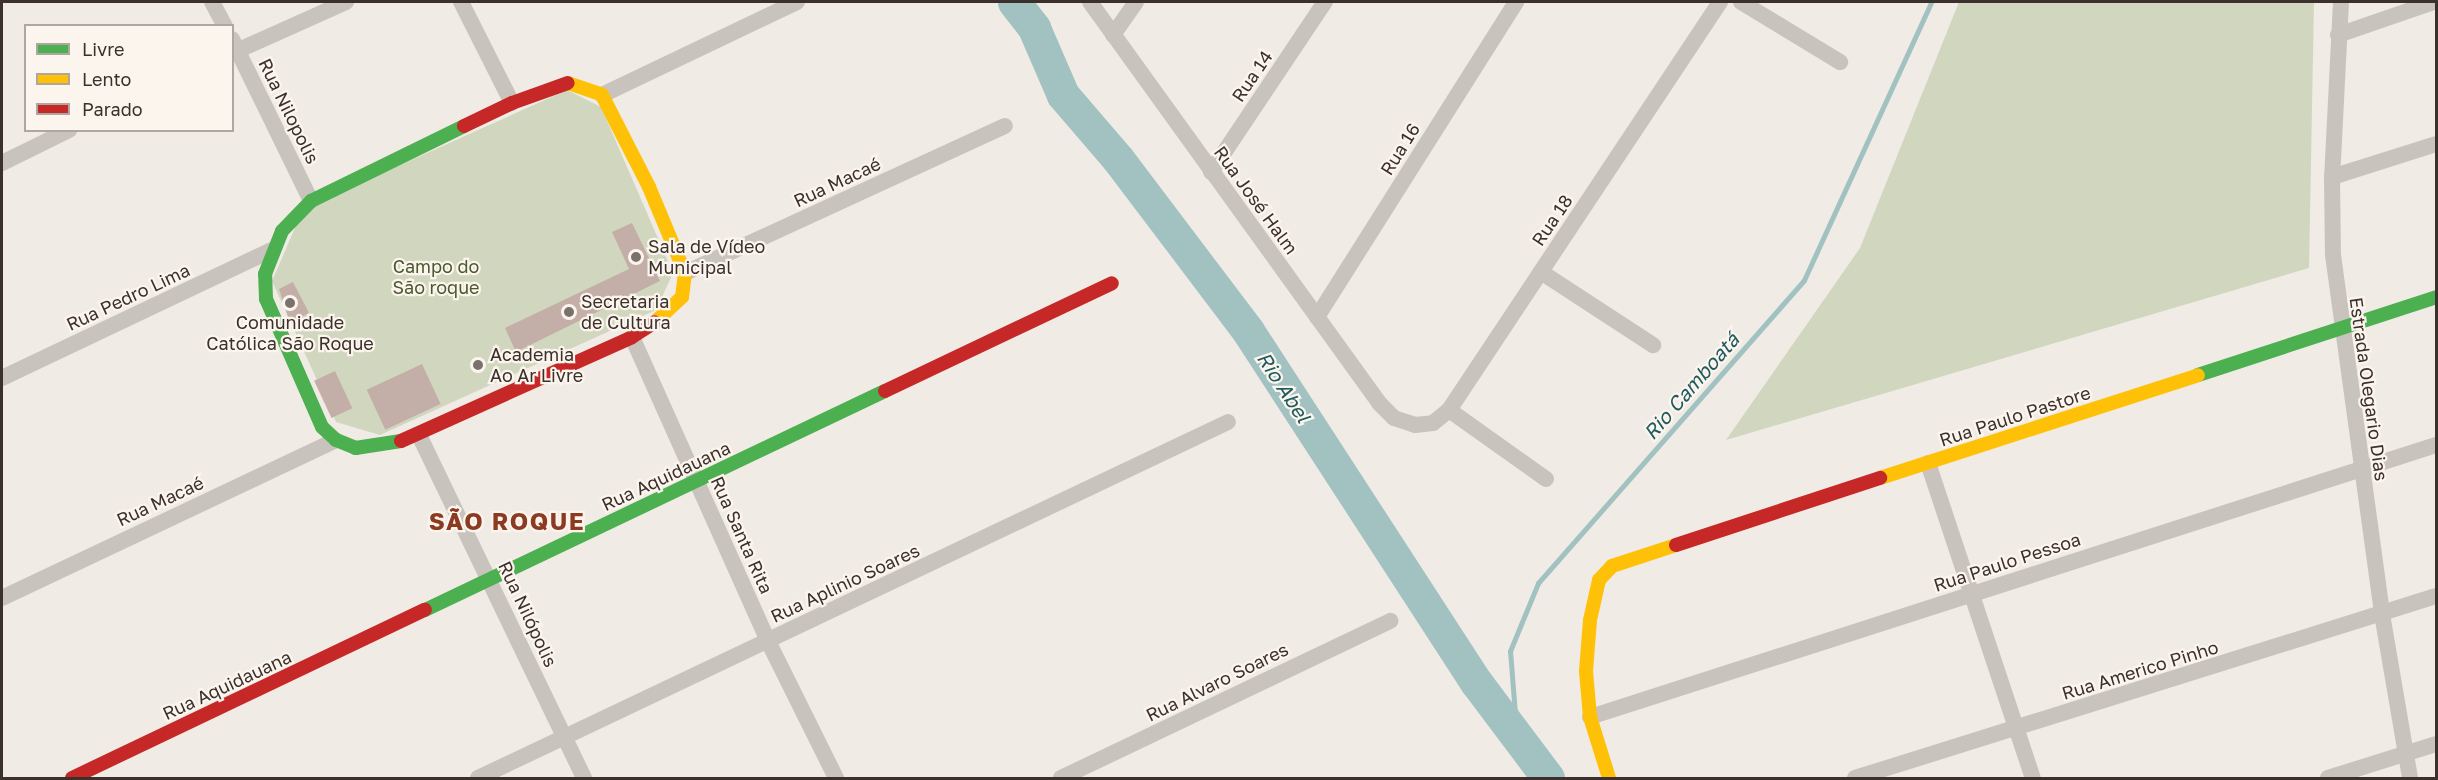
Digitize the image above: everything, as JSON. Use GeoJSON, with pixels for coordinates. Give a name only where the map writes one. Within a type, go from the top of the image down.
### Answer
{"type":"FeatureCollection","features":[{"type":"Feature","properties":{"kind":"street"},"geometry":{"type":"LineString","coordinates":[[212,2],[224,24]]}},
{"type":"Feature","properties":{"kind":"street"},"geometry":{"type":"LineString","coordinates":[[235,47],[346,2]]}},
{"type":"Feature","properties":{"kind":"street"},"geometry":{"type":"LineString","coordinates":[[461,2],[512,103]]}},
{"type":"Feature","properties":{"kind":"street"},"geometry":{"type":"LineString","coordinates":[[602,95],[797,2]]}},
{"type":"Feature","properties":{"kind":"street","name":"Rua José Halm"},"geometry":{"type":"LineString","coordinates":[[1090,2],[1211,172],[1394,418]]}},
{"type":"Feature","properties":{"kind":"street"},"geometry":{"type":"LineString","coordinates":[[1113,35],[1136,2]]}},
{"type":"Feature","properties":{"kind":"street","name":"Rua 14"},"geometry":{"type":"LineString","coordinates":[[1211,172],[1325,2]]}},
{"type":"Feature","properties":{"kind":"street","name":"Rua 16"},"geometry":{"type":"LineString","coordinates":[[1317,317],[1516,2]]}},
{"type":"Feature","properties":{"kind":"street","name":"Rua 18"},"geometry":{"type":"LineString","coordinates":[[1394,418],[1414,425],[1432,423],[1449,410],[1720,2]]}},
{"type":"Feature","properties":{"kind":"street"},"geometry":{"type":"LineString","coordinates":[[1741,2],[1840,62]]}},
{"type":"Feature","properties":{"kind":"street","name":"Estrada Olegario Dias"},"geometry":{"type":"LineString","coordinates":[[2341,2],[2332,177],[2333,255],[2340,327],[2382,614],[2410,778]]}},
{"type":"Feature","properties":{"kind":"street"},"geometry":{"type":"LineString","coordinates":[[2338,35],[2434,2]]}},
{"type":"Feature","properties":{"kind":"street","name":"Rua Nilopolis"},"geometry":{"type":"LineString","coordinates":[[235,47],[311,201]]}},
{"type":"Feature","properties":{"kind":"street"},"geometry":{"type":"LineString","coordinates":[[568,83],[602,95],[649,187],[685,273],[682,297],[671,311],[632,338],[419,435],[379,447],[356,447],[336,440],[322,427],[276,329],[266,299],[265,274],[271,250],[292,217],[311,201],[512,103],[568,83]]}},
{"type":"Feature","properties":{"kind":"street","name":"Rua Macaé"},"geometry":{"type":"LineString","coordinates":[[685,273],[1005,126]]}},
{"type":"Feature","properties":{"kind":"street"},"geometry":{"type":"LineString","coordinates":[[2,163],[65,132]]}},
{"type":"Feature","properties":{"kind":"street"},"geometry":{"type":"LineString","coordinates":[[2332,177],[2436,144]]}},
{"type":"Feature","properties":{"kind":"street","name":"Rua Pedro Lima"},"geometry":{"type":"LineString","coordinates":[[2,378],[271,250]]}},
{"type":"Feature","properties":{"kind":"street"},"geometry":{"type":"LineString","coordinates":[[1541,272],[1653,345]]}},
{"type":"Feature","properties":{"kind":"street","name":"Rua Aquidauana"},"geometry":{"type":"LineString","coordinates":[[72,778],[1112,283]]}},
{"type":"Feature","properties":{"kind":"street","name":"Rua Paulo Pastore"},"geometry":{"type":"LineString","coordinates":[[1590,717],[1586,671],[1590,620],[1605,571],[1625,561],[2436,297]]}},
{"type":"Feature","properties":{"kind":"street","name":"Rua Santa Rita"},"geometry":{"type":"LineString","coordinates":[[632,338],[768,641],[836,778]]}},
{"type":"Feature","properties":{"kind":"street"},"geometry":{"type":"LineString","coordinates":[[1449,410],[1546,478]]}},
{"type":"Feature","properties":{"kind":"street","name":"Rua Aplinio Soares"},"geometry":{"type":"LineString","coordinates":[[478,778],[1228,422]]}},
{"type":"Feature","properties":{"kind":"street","name":"Rua Nilópolis"},"geometry":{"type":"LineString","coordinates":[[419,435],[491,579],[584,778]]}},
{"type":"Feature","properties":{"kind":"street","name":"Rua Macaé"},"geometry":{"type":"LineString","coordinates":[[2,598],[336,440]]}},
{"type":"Feature","properties":{"kind":"street","name":"Rua Paulo Pessoa"},"geometry":{"type":"LineString","coordinates":[[1590,717],[2436,445]]}},
{"type":"Feature","properties":{"kind":"street"},"geometry":{"type":"LineString","coordinates":[[1928,463],[2033,778]]}},
{"type":"Feature","properties":{"kind":"street","name":"Rua Americo Pinho"},"geometry":{"type":"LineString","coordinates":[[1854,778],[2017,729],[2436,596]]}},
{"type":"Feature","properties":{"kind":"street","name":"Rua Alvaro Soares"},"geometry":{"type":"LineString","coordinates":[[1061,778],[1390,621]]}},
{"type":"Feature","properties":{"kind":"street"},"geometry":{"type":"LineString","coordinates":[[1590,717],[1609,778]]}},
{"type":"Feature","properties":{"kind":"street"},"geometry":{"type":"LineString","coordinates":[[2328,778],[2436,744]]}},
{"type":"Feature","properties":{"kind":"green space"},"geometry":{"type":"Polygon","coordinates":[[[1959,2],[2314,2],[2309,268],[1726,440],[1860,248],[1959,2]]]}},
{"type":"Feature","properties":{"kind":"green space","name":"Campo do São roque"},"geometry":{"type":"Polygon","coordinates":[[[567,90],[601,107],[673,273],[656,310],[380,435],[336,422],[272,281],[298,221],[309,206],[567,90]]]}},
{"type":"Feature","properties":{"kind":"building","name":"Secretaria de Cultura"},"geometry":{"type":"Polygon","coordinates":[[[632,223],[660,281],[516,352],[505,328],[629,269],[612,232],[632,223]]]}},
{"type":"Feature","properties":{"kind":"building","name":"Comunidade Católica São Roque"},"geometry":{"type":"Polygon","coordinates":[[[293,282],[309,313],[290,323],[279,289],[293,282]]]}},
{"type":"Feature","properties":{"kind":"building"},"geometry":{"type":"Polygon","coordinates":[[[422,364],[441,404],[385,430],[367,390],[422,364]]]}},
{"type":"Feature","properties":{"kind":"building"},"geometry":{"type":"Polygon","coordinates":[[[335,371],[352,408],[331,418],[314,381],[335,371]]]}},
{"type":"Feature","properties":{"kind":"waterway","name":"Rio Abel"},"geometry":{"type":"LineString","coordinates":[[1014,2],[1034,28],[1063,95],[1118,159],[1248,331],[1476,682],[1548,778]]}},
{"type":"Feature","properties":{"kind":"waterway","name":"Rio Camboatá"},"geometry":{"type":"LineString","coordinates":[[1550,778],[1515,714],[1510,651],[1538,583],[1804,280],[1931,2]]}},
{"type":"Feature","properties":{"kind":"traffic: fast"},"geometry":{"type":"LineString","coordinates":[[401,441],[356,448],[336,440],[322,427],[266,299],[265,274],[282,231],[311,201],[464,126]]}},
{"type":"Feature","properties":{"kind":"traffic: fast"},"geometry":{"type":"LineString","coordinates":[[2198,375],[2436,297]]}},
{"type":"Feature","properties":{"kind":"traffic: fast"},"geometry":{"type":"LineString","coordinates":[[425,610],[885,391]]}},
{"type":"Feature","properties":{"kind":"traffic: slow"},"geometry":{"type":"LineString","coordinates":[[568,83],[602,95],[649,187],[685,273],[682,297],[655,322]]}},
{"type":"Feature","properties":{"kind":"traffic: slow"},"geometry":{"type":"LineString","coordinates":[[1880,478],[2198,375]]}},
{"type":"Feature","properties":{"kind":"traffic: slow"},"geometry":{"type":"LineString","coordinates":[[1609,778],[1590,717],[1586,671],[1590,620],[1599,580],[1612,566],[1676,545]]}},
{"type":"Feature","properties":{"kind":"traffic: jam"},"geometry":{"type":"LineString","coordinates":[[464,126],[512,103],[568,83]]}},
{"type":"Feature","properties":{"kind":"traffic: jam"},"geometry":{"type":"LineString","coordinates":[[885,391],[1112,283]]}},
{"type":"Feature","properties":{"kind":"traffic: jam"},"geometry":{"type":"LineString","coordinates":[[401,441],[632,337],[655,322]]}},
{"type":"Feature","properties":{"kind":"traffic: jam"},"geometry":{"type":"LineString","coordinates":[[1676,545],[1880,478]]}},
{"type":"Feature","properties":{"kind":"traffic: jam"},"geometry":{"type":"LineString","coordinates":[[72,778],[425,610]]}},
{"type":"Feature","properties":{"kind":"place","name":"Sala de Vídeo Municipal"},"geometry":{"type":"Point","coordinates":[636,257]}},
{"type":"Feature","properties":{"kind":"place","name":"Comunidade Católica São Roque"},"geometry":{"type":"Point","coordinates":[290,303]}},
{"type":"Feature","properties":{"kind":"place","name":"Secretaria de Cultura"},"geometry":{"type":"Point","coordinates":[569,312]}},
{"type":"Feature","properties":{"kind":"place","name":"Academia Ao Ar Livre"},"geometry":{"type":"Point","coordinates":[478,365]}},
{"type":"Feature","properties":{"kind":"district","name":"SÃO ROQUE"},"geometry":{"type":"Point","coordinates":[507,521]}}]}
